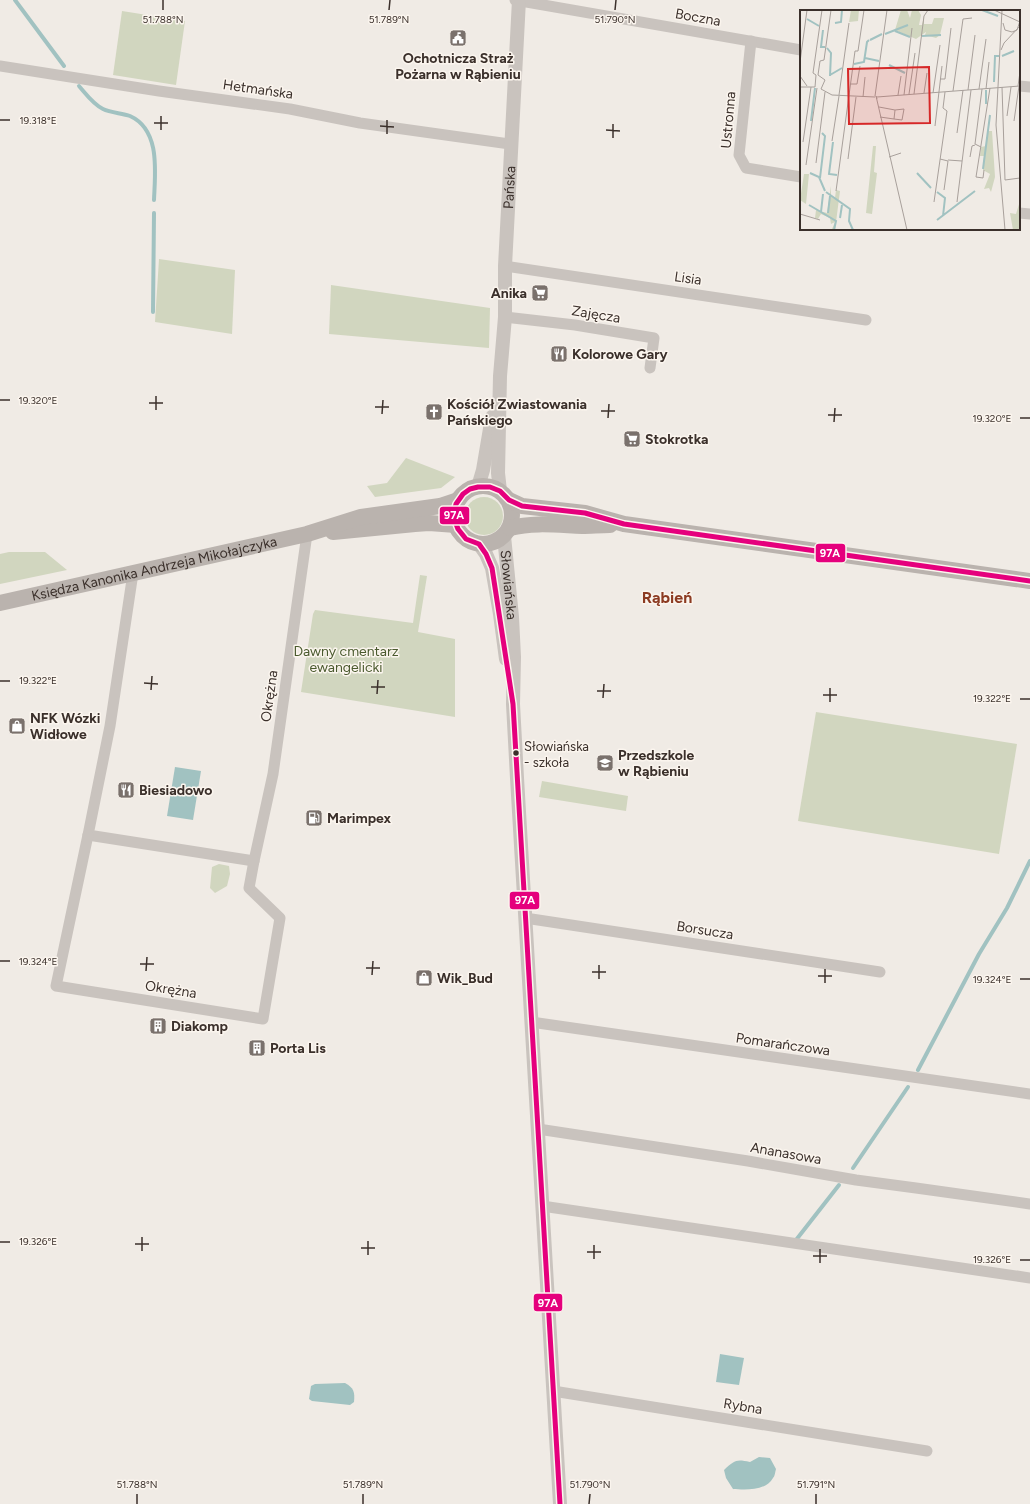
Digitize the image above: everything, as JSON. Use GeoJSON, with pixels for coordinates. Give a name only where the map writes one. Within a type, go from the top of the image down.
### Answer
{"type":"FeatureCollection","features":[{"type":"Feature","properties":{"kind":"main road"},"geometry":{"type":"LineString","coordinates":[[624,524],[582,526],[540,524],[523,525],[507,532],[495,542],[479,544],[470,542],[463,536],[456,525],[454,512],[458,500],[470,489],[490,487],[522,506],[585,513],[624,524],[1030,581]]}},
{"type":"Feature","properties":{"kind":"main road"},"geometry":{"type":"LineString","coordinates":[[504,496],[513,512],[507,532]]}},
{"type":"Feature","properties":{"kind":"main road","name":"Księdza Kanonika Andrzeja Mikołajczyka"},"geometry":{"type":"LineString","coordinates":[[0,603],[307,534],[361,516],[435,507],[458,500]]}},
{"type":"Feature","properties":{"kind":"main road","name":"Księdza Kanonika Andrzeja Mikołajczyka"},"geometry":{"type":"LineString","coordinates":[[307,534],[347,532],[415,524],[435,523],[456,525]]}},
{"type":"Feature","properties":{"kind":"street","name":"Boczna"},"geometry":{"type":"LineString","coordinates":[[518,0],[800,50]]}},
{"type":"Feature","properties":{"kind":"street","name":"Pańska"},"geometry":{"type":"LineString","coordinates":[[504,496],[498,474],[500,376],[518,0]]}},
{"type":"Feature","properties":{"kind":"street","name":"Ustronna"},"geometry":{"type":"LineString","coordinates":[[751,42],[739,156],[746,168],[800,177]]}},
{"type":"Feature","properties":{"kind":"street","name":"Hetmańska"},"geometry":{"type":"LineString","coordinates":[[0,66],[159,91],[290,109],[360,123],[510,144]]}},
{"type":"Feature","properties":{"kind":"street"},"geometry":{"type":"LineString","coordinates":[[1020,86],[1030,88]]}},
{"type":"Feature","properties":{"kind":"street"},"geometry":{"type":"LineString","coordinates":[[1020,213],[1030,214]]}},
{"type":"Feature","properties":{"kind":"street","name":"Lisia"},"geometry":{"type":"LineString","coordinates":[[505,266],[866,320]]}},
{"type":"Feature","properties":{"kind":"street","name":"Zajęcza"},"geometry":{"type":"LineString","coordinates":[[504,317],[575,325],[654,338],[650,368]]}},
{"type":"Feature","properties":{"kind":"street","name":"Pańska"},"geometry":{"type":"LineString","coordinates":[[478,487],[484,466],[500,376]]}},
{"type":"Feature","properties":{"kind":"street","name":"Słowiańska"},"geometry":{"type":"LineString","coordinates":[[507,532],[506,565],[512,602],[514,650],[513,704],[560,1504]]}},
{"type":"Feature","properties":{"kind":"street","name":"Okrężna"},"geometry":{"type":"LineString","coordinates":[[133,573],[110,726],[56,986],[263,1019],[280,918],[249,888],[273,774],[307,534]]}},
{"type":"Feature","properties":{"kind":"street","name":"Słowiańska"},"geometry":{"type":"LineString","coordinates":[[479,544],[486,554],[492,568],[513,704]]}},
{"type":"Feature","properties":{"kind":"street"},"geometry":{"type":"LineString","coordinates":[[88,835],[254,861]]}},
{"type":"Feature","properties":{"kind":"street","name":"Borsucza"},"geometry":{"type":"LineString","coordinates":[[525,918],[880,972]]}},
{"type":"Feature","properties":{"kind":"street","name":"Pomarańczowa"},"geometry":{"type":"LineString","coordinates":[[531,1022],[1030,1094]]}},
{"type":"Feature","properties":{"kind":"street","name":"Ananasowa"},"geometry":{"type":"LineString","coordinates":[[538,1129],[748,1161],[856,1180],[1030,1204]]}},
{"type":"Feature","properties":{"kind":"street"},"geometry":{"type":"LineString","coordinates":[[542,1206],[1030,1278]]}},
{"type":"Feature","properties":{"kind":"street","name":"Rybna"},"geometry":{"type":"LineString","coordinates":[[553,1391],[928,1451]]}},
{"type":"Feature","properties":{"kind":"green space"},"geometry":{"type":"Polygon","coordinates":[[[122,11],[185,21],[176,85],[113,75],[122,11]]]}},
{"type":"Feature","properties":{"kind":"green space"},"geometry":{"type":"Polygon","coordinates":[[[159,259],[235,270],[232,334],[155,322],[159,259]]]}},
{"type":"Feature","properties":{"kind":"green space"},"geometry":{"type":"Polygon","coordinates":[[[331,285],[490,308],[489,348],[329,334],[331,285]]]}},
{"type":"Feature","properties":{"kind":"green space"},"geometry":{"type":"Polygon","coordinates":[[[406,458],[455,477],[441,488],[375,497],[367,486],[387,483],[406,458]]]}},
{"type":"Feature","properties":{"kind":"green space"},"geometry":{"type":"Polygon","coordinates":[[[480,497],[488,497],[498,502],[502,509],[502,523],[498,530],[488,535],[480,535],[470,530],[468,527],[465,520],[465,512],[470,502],[473,500],[480,497]]]}},
{"type":"Feature","properties":{"kind":"green space"},"geometry":{"type":"Polygon","coordinates":[[[9,552],[45,552],[67,570],[0,584],[0,554],[9,552]]]}},
{"type":"Feature","properties":{"kind":"green space","name":"Dawny cmentarz ewangelicki"},"geometry":{"type":"Polygon","coordinates":[[[420,575],[427,576],[418,632],[455,639],[455,717],[301,692],[313,614],[315,610],[413,623],[420,575]]]}},
{"type":"Feature","properties":{"kind":"green space"},"geometry":{"type":"Polygon","coordinates":[[[816,712],[1017,744],[999,854],[798,821],[816,712]]]}},
{"type":"Feature","properties":{"kind":"green space"},"geometry":{"type":"Polygon","coordinates":[[[542,781],[628,796],[626,811],[539,797],[542,781]]]}},
{"type":"Feature","properties":{"kind":"green space"},"geometry":{"type":"Polygon","coordinates":[[[219,864],[229,866],[230,874],[227,886],[215,893],[210,888],[212,867],[219,864]]]}},
{"type":"Feature","properties":{"kind":"water"},"geometry":{"type":"Polygon","coordinates":[[[175,767],[201,771],[193,820],[167,816],[175,767]]]}},
{"type":"Feature","properties":{"kind":"water"},"geometry":{"type":"Polygon","coordinates":[[[720,1354],[744,1358],[739,1385],[716,1382],[720,1354]]]}},
{"type":"Feature","properties":{"kind":"water"},"geometry":{"type":"Polygon","coordinates":[[[345,1383],[354,1393],[354,1402],[350,1405],[312,1401],[309,1399],[311,1386],[315,1384],[345,1383]]]}},
{"type":"Feature","properties":{"kind":"water"},"geometry":{"type":"Polygon","coordinates":[[[759,1457],[770,1458],[776,1469],[770,1482],[755,1489],[733,1489],[726,1478],[724,1470],[736,1461],[750,1462],[759,1457]]]}},
{"type":"Feature","properties":{"kind":"waterway"},"geometry":{"type":"LineString","coordinates":[[15,0],[64,66]]}},
{"type":"Feature","properties":{"kind":"waterway"},"geometry":{"type":"LineString","coordinates":[[79,86],[99,107],[130,116],[140,123],[147,131],[154,153],[154,200]]}},
{"type":"Feature","properties":{"kind":"waterway"},"geometry":{"type":"LineString","coordinates":[[153,312],[154,213]]}},
{"type":"Feature","properties":{"kind":"waterway"},"geometry":{"type":"LineString","coordinates":[[918,1070],[979,954],[1007,908],[1030,861]]}},
{"type":"Feature","properties":{"kind":"waterway"},"geometry":{"type":"LineString","coordinates":[[853,1168],[908,1087]]}},
{"type":"Feature","properties":{"kind":"waterway"},"geometry":{"type":"LineString","coordinates":[[796,1240],[839,1185]]}},
{"type":"Feature","properties":{"kind":"transit line","name":"97A"},"geometry":{"type":"LineString","coordinates":[[560,1504],[513,704],[492,568],[486,554],[479,544],[466,539],[458,529],[454,512],[456,504],[463,494],[470,489],[490,487],[500,491],[509,500],[522,506],[585,513],[624,524],[1030,581]]}},
{"type":"Feature","properties":{"kind":"place","name":"Ochotnicza Straż Pożarna w Rąbieniu"},"geometry":{"type":"Point","coordinates":[458,38]}},
{"type":"Feature","properties":{"kind":"place","name":"Anika"},"geometry":{"type":"Point","coordinates":[540,293]}},
{"type":"Feature","properties":{"kind":"place","name":"Kolorowe Gary"},"geometry":{"type":"Point","coordinates":[559,354]}},
{"type":"Feature","properties":{"kind":"place","name":"Kościół Zwiastowania Pańskiego"},"geometry":{"type":"Point","coordinates":[434,412]}},
{"type":"Feature","properties":{"kind":"place","name":"Stokrotka"},"geometry":{"type":"Point","coordinates":[632,439]}},
{"type":"Feature","properties":{"kind":"place","name":"NFK Wózki Widłowe"},"geometry":{"type":"Point","coordinates":[17,726]}},
{"type":"Feature","properties":{"kind":"place","name":"Słowiańska - szkoła"},"geometry":{"type":"Point","coordinates":[516,753]}},
{"type":"Feature","properties":{"kind":"place","name":"Przedszkole w Rąbieniu"},"geometry":{"type":"Point","coordinates":[605,763]}},
{"type":"Feature","properties":{"kind":"place","name":"Biesiadowo"},"geometry":{"type":"Point","coordinates":[126,790]}},
{"type":"Feature","properties":{"kind":"place","name":"Marimpex"},"geometry":{"type":"Point","coordinates":[314,818]}},
{"type":"Feature","properties":{"kind":"place","name":"Wik_Bud"},"geometry":{"type":"Point","coordinates":[424,978]}},
{"type":"Feature","properties":{"kind":"place","name":"Diakomp"},"geometry":{"type":"Point","coordinates":[158,1026]}},
{"type":"Feature","properties":{"kind":"place","name":"Porta Lis"},"geometry":{"type":"Point","coordinates":[257,1048]}},
{"type":"Feature","properties":{"kind":"district","name":"Rąbień"},"geometry":{"type":"Point","coordinates":[667,597]}}]}
